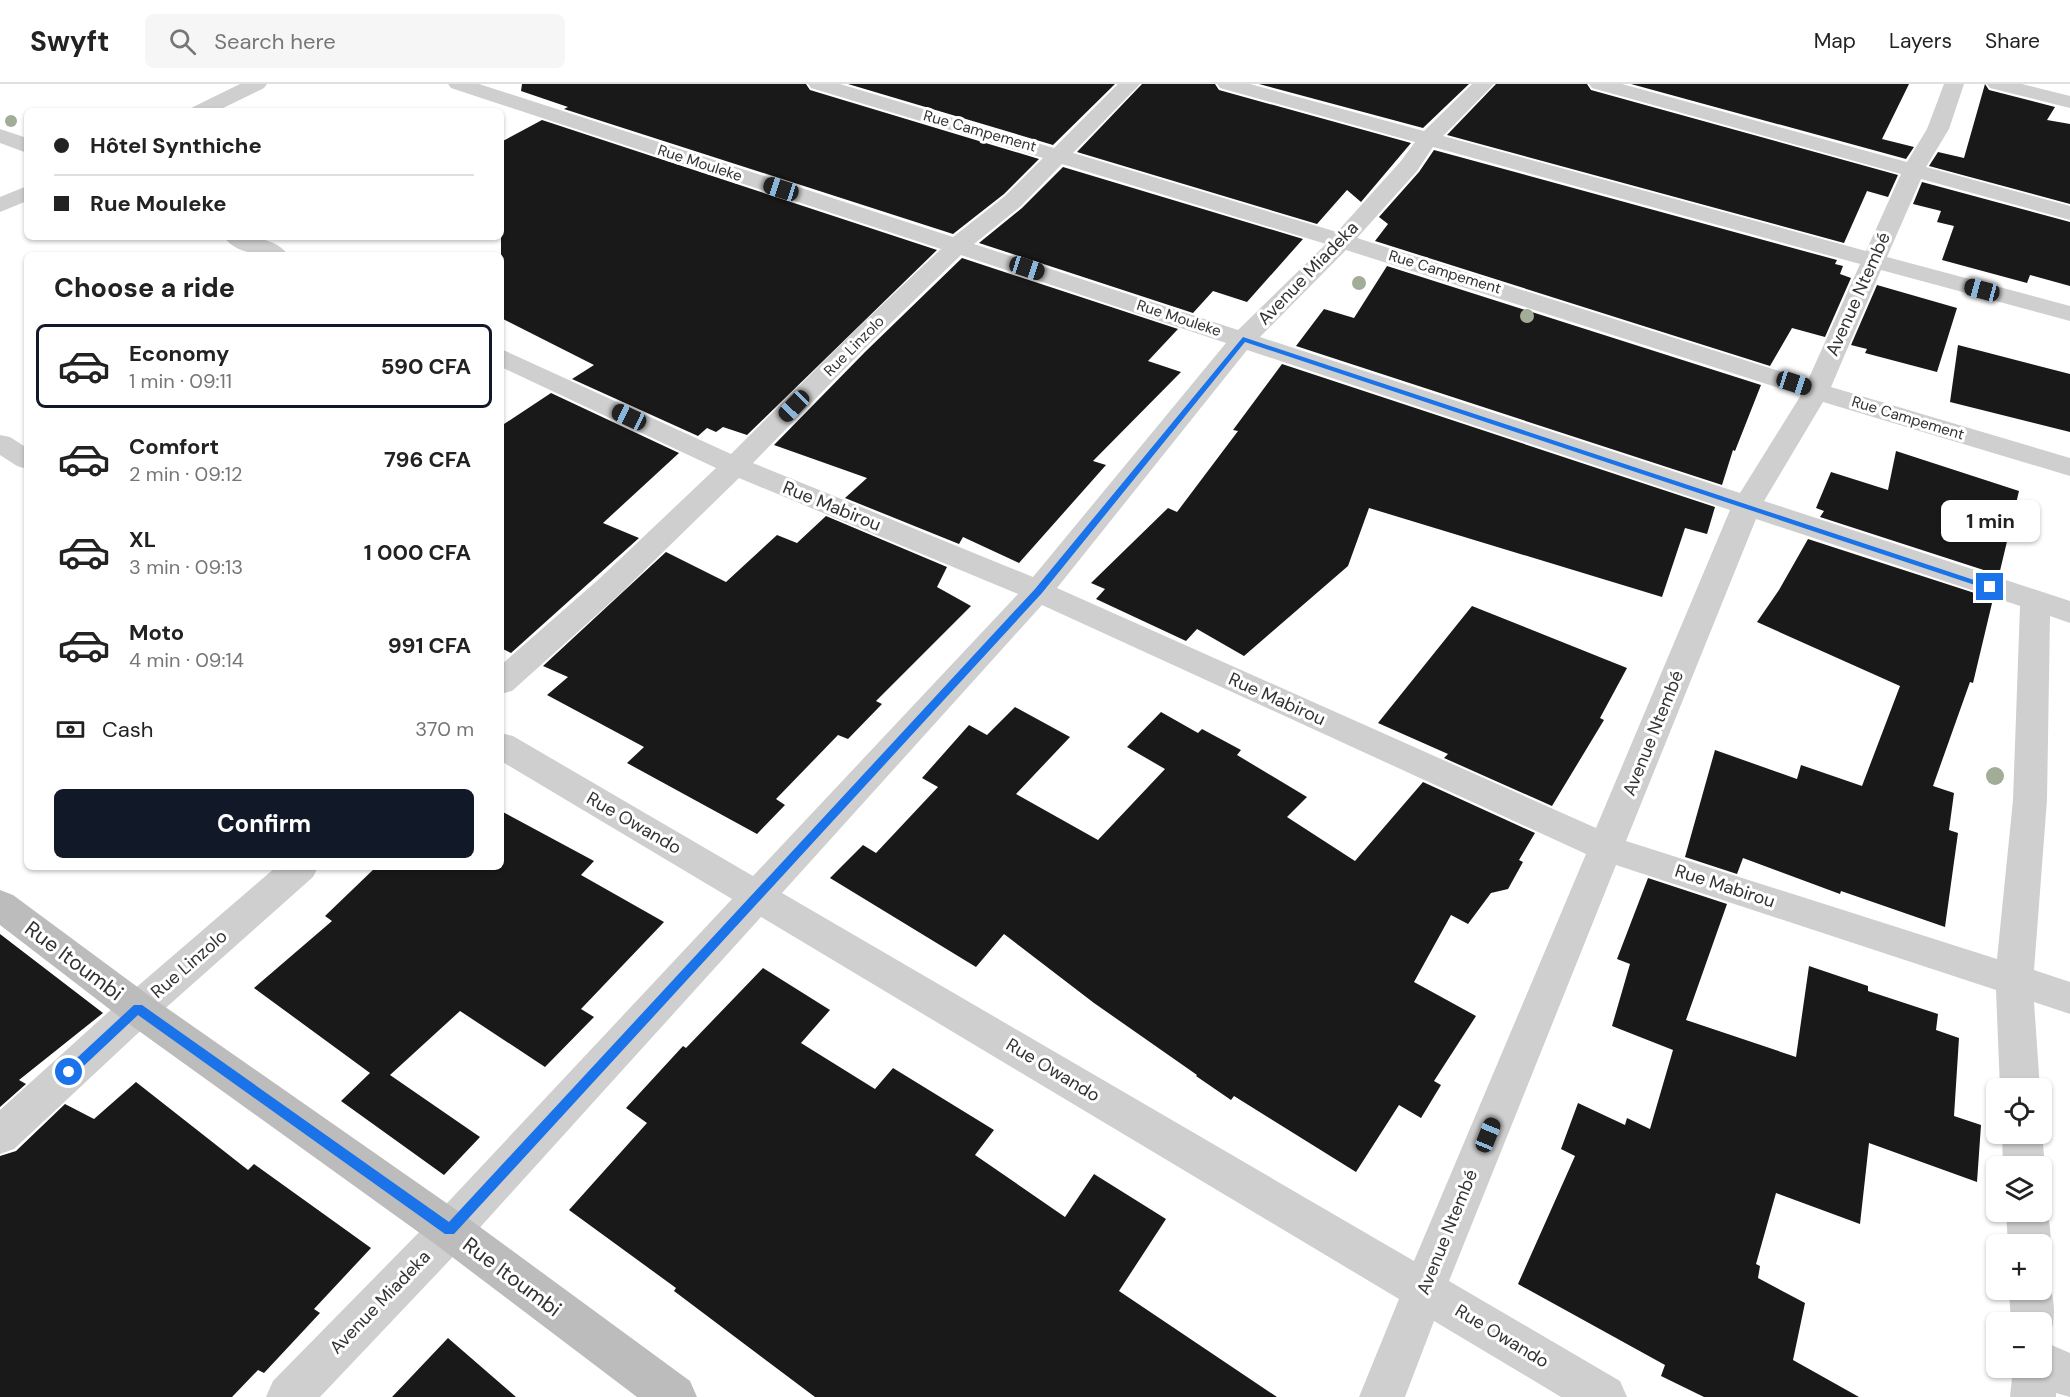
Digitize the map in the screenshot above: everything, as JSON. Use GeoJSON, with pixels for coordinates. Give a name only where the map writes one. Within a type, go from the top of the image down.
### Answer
{"type":"FeatureCollection","features":[{"type":"Feature","properties":{"kind":"street"},"geometry":{"type":"LineString","coordinates":[[206,108],[257,84]]}},
{"type":"Feature","properties":{"kind":"street","name":"Rue Mouleke"},"geometry":{"type":"LineString","coordinates":[[458,84],[1243,339],[1746,507],[2070,612]]}},
{"type":"Feature","properties":{"kind":"street","name":"Rue Campement"},"geometry":{"type":"LineString","coordinates":[[818,84],[1060,155],[1594,318],[1816,391],[2070,467]]}},
{"type":"Feature","properties":{"kind":"street","name":"Rue Linzolo"},"geometry":{"type":"LineString","coordinates":[[504,680],[610,586],[735,466],[854,345],[957,246],[1013,201],[1130,84]]}},
{"type":"Feature","properties":{"kind":"street"},"geometry":{"type":"LineString","coordinates":[[1227,84],[2070,314]]}},
{"type":"Feature","properties":{"kind":"street","name":"Avenue Miadeka"},"geometry":{"type":"LineString","coordinates":[[289,1397],[450,1230],[1038,591],[1243,339],[1342,241],[1409,166],[1428,139],[1484,84]]}},
{"type":"Feature","properties":{"kind":"street"},"geometry":{"type":"LineString","coordinates":[[1599,84],[2070,213]]}},
{"type":"Feature","properties":{"kind":"street","name":"Avenue Ntembé"},"geometry":{"type":"LineString","coordinates":[[1382,1397],[1746,507],[1816,391],[1914,169],[1938,129],[1954,84]]}},
{"type":"Feature","properties":{"kind":"street"},"geometry":{"type":"LineString","coordinates":[[1997,84],[2070,102]]}},
{"type":"Feature","properties":{"kind":"street"},"geometry":{"type":"LineString","coordinates":[[0,135],[24,145]]}},
{"type":"Feature","properties":{"kind":"street"},"geometry":{"type":"LineString","coordinates":[[0,205],[24,194]]}},
{"type":"Feature","properties":{"kind":"street"},"geometry":{"type":"LineString","coordinates":[[243,240],[269,252]]}},
{"type":"Feature","properties":{"kind":"street","name":"Rue Mabirou"},"geometry":{"type":"LineString","coordinates":[[504,358],[735,466],[1038,591],[1606,848],[2070,998]]}},
{"type":"Feature","properties":{"kind":"street"},"geometry":{"type":"LineString","coordinates":[[0,443],[24,458]]}},
{"type":"Feature","properties":{"kind":"street"},"geometry":{"type":"LineString","coordinates":[[2019,1078],[2014,980],[2030,800],[2035,601]]}},
{"type":"Feature","properties":{"kind":"street","name":"Rue Owando"},"geometry":{"type":"LineString","coordinates":[[504,747],[1604,1397]]}},
{"type":"Feature","properties":{"kind":"street","name":"Rue Linzolo"},"geometry":{"type":"LineString","coordinates":[[0,1136],[138,1009],[297,870]]}},
{"type":"Feature","properties":{"kind":"street","name":"Rue Itoumbi"},"geometry":{"type":"LineString","coordinates":[[0,905],[138,1009],[450,1230],[674,1397]]}},
{"type":"Feature","properties":{"kind":"street"},"geometry":{"type":"LineString","coordinates":[[2052,1368],[2070,1376]]}},
{"type":"Feature","properties":{"kind":"street"},"geometry":{"type":"LineString","coordinates":[[2033,1397],[2034,1378]]}},
{"type":"Feature","properties":{"kind":"building"},"geometry":{"type":"Polygon","coordinates":[[[522,84],[806,84],[810,90],[1039,159],[1004,194],[953,234],[564,109],[568,107],[521,91],[522,84]]]}},
{"type":"Feature","properties":{"kind":"building"},"geometry":{"type":"Polygon","coordinates":[[[848,84],[1115,84],[1053,145],[848,84]]]}},
{"type":"Feature","properties":{"kind":"building"},"geometry":{"type":"Polygon","coordinates":[[[1142,84],[1215,84],[1219,90],[1411,143],[1361,202],[1347,190],[1317,224],[1077,152],[1142,84]]]}},
{"type":"Feature","properties":{"kind":"building"},"geometry":{"type":"Polygon","coordinates":[[[1259,84],[1469,84],[1423,128],[1259,84]]]}},
{"type":"Feature","properties":{"kind":"building"},"geometry":{"type":"Polygon","coordinates":[[[1496,84],[1587,84],[1591,90],[1898,175],[1888,197],[1867,191],[1844,243],[1447,135],[1496,84]]]}},
{"type":"Feature","properties":{"kind":"building"},"geometry":{"type":"Polygon","coordinates":[[[1631,84],[1909,84],[1882,139],[1914,147],[1906,159],[1631,84]]]}},
{"type":"Feature","properties":{"kind":"building"},"geometry":{"type":"Polygon","coordinates":[[[1985,84],[1989,90],[2055,107],[2047,120],[2070,124],[2070,204],[1929,166],[1938,152],[1964,158],[1985,84]]]}},
{"type":"Feature","properties":{"kind":"building"},"geometry":{"type":"Polygon","coordinates":[[[542,120],[937,250],[747,435],[723,427],[716,432],[707,428],[698,436],[572,379],[594,365],[504,320],[504,252],[501,252],[501,240],[504,240],[504,140],[542,120]]]}},
{"type":"Feature","properties":{"kind":"building"},"geometry":{"type":"Polygon","coordinates":[[[1434,150],[1837,260],[1835,264],[1843,266],[1840,274],[1851,278],[1825,337],[1792,328],[1770,366],[1375,241],[1388,224],[1379,217],[1419,172],[1434,150]]]}},
{"type":"Feature","properties":{"kind":"building"},"geometry":{"type":"Polygon","coordinates":[[[1063,167],[1303,239],[1247,302],[1213,291],[1193,313],[979,243],[1022,208],[1063,167]]]}},
{"type":"Feature","properties":{"kind":"building"},"geometry":{"type":"Polygon","coordinates":[[[1922,182],[2070,222],[2070,286],[2030,275],[2027,283],[1942,260],[1954,226],[1937,222],[1941,211],[1913,204],[1922,182]]]}},
{"type":"Feature","properties":{"kind":"building"},"geometry":{"type":"Polygon","coordinates":[[[962,258],[1178,329],[1148,361],[1181,372],[1093,461],[1106,465],[1019,563],[963,537],[959,544],[845,498],[867,478],[774,445],[962,258]]]}},
{"type":"Feature","properties":{"kind":"building"},"geometry":{"type":"Polygon","coordinates":[[[1387,266],[1761,385],[1735,451],[1733,450],[1722,485],[1296,346],[1324,309],[1354,318],[1387,266]]]}},
{"type":"Feature","properties":{"kind":"building"},"geometry":{"type":"Polygon","coordinates":[[[1877,285],[1957,308],[1937,372],[1865,353],[1867,349],[1851,345],[1877,285]]]}},
{"type":"Feature","properties":{"kind":"building"},"geometry":{"type":"Polygon","coordinates":[[[1958,345],[2070,374],[2070,432],[1950,402],[1958,345]]]}},
{"type":"Feature","properties":{"kind":"building"},"geometry":{"type":"Polygon","coordinates":[[[1282,364],[1715,507],[1707,534],[1685,528],[1662,597],[1369,508],[1348,566],[1244,656],[1197,629],[1186,641],[1096,599],[1105,589],[1091,583],[1168,508],[1177,512],[1238,431],[1233,430],[1282,364]]]}},
{"type":"Feature","properties":{"kind":"building"},"geometry":{"type":"Polygon","coordinates":[[[551,393],[679,453],[603,523],[639,538],[511,653],[504,650],[504,424],[551,393]]]}},
{"type":"Feature","properties":{"kind":"building"},"geometry":{"type":"Polygon","coordinates":[[[1896,451],[2019,491],[1999,575],[1820,517],[1824,511],[1816,508],[1831,472],[1888,490],[1896,451]]]}},
{"type":"Feature","properties":{"kind":"building"},"geometry":{"type":"Polygon","coordinates":[[[826,516],[947,567],[937,587],[971,606],[876,701],[882,704],[848,739],[838,735],[776,799],[785,805],[757,834],[627,763],[644,747],[547,695],[568,677],[543,666],[666,552],[726,582],[777,535],[797,543],[826,516]]]}},
{"type":"Feature","properties":{"kind":"building"},"geometry":{"type":"Polygon","coordinates":[[[1808,539],[1993,599],[1973,683],[1970,682],[1933,786],[1954,793],[1949,830],[1958,833],[1945,927],[1841,891],[1840,894],[1743,858],[1737,874],[1685,857],[1715,750],[1797,779],[1801,765],[1862,786],[1900,686],[1757,622],[1779,590],[1808,539]]]}},
{"type":"Feature","properties":{"kind":"building"},"geometry":{"type":"Polygon","coordinates":[[[1472,606],[1627,668],[1600,718],[1604,720],[1552,806],[1444,758],[1448,754],[1378,723],[1472,606]]]}},
{"type":"Feature","properties":{"kind":"building"},"geometry":{"type":"Polygon","coordinates":[[[1015,707],[1070,737],[1016,794],[1098,840],[1165,769],[1127,747],[1161,712],[1198,733],[1202,729],[1241,750],[1237,755],[1307,797],[1287,817],[1355,861],[1423,782],[1535,833],[1519,860],[1523,862],[1508,889],[1491,893],[1468,924],[1451,915],[1414,982],[1476,1016],[1434,1081],[1441,1085],[1421,1118],[1399,1105],[1356,1172],[1234,1096],[1231,1100],[1094,1003],[1004,934],[976,967],[830,878],[863,845],[876,853],[938,787],[922,778],[969,725],[987,735],[1015,707]]]}},
{"type":"Feature","properties":{"kind":"building"},"geometry":{"type":"Polygon","coordinates":[[[504,813],[594,861],[581,875],[664,922],[581,1009],[594,1017],[545,1067],[460,1011],[390,1075],[480,1137],[444,1175],[341,1101],[370,1073],[254,988],[332,921],[325,916],[373,870],[504,870],[504,813]]]}},
{"type":"Feature","properties":{"kind":"building"},"geometry":{"type":"Polygon","coordinates":[[[1648,878],[1727,904],[1686,1020],[1796,1057],[1809,966],[1868,986],[1868,991],[1938,1014],[1936,1030],[1959,1038],[1954,1116],[1981,1125],[1977,1182],[1869,1143],[1860,1224],[1776,1193],[1756,1264],[1760,1266],[1758,1278],[1805,1303],[1793,1360],[1859,1397],[1704,1397],[1661,1376],[1665,1365],[1518,1284],[1575,1156],[1561,1149],[1578,1103],[1625,1125],[1627,1118],[1650,1129],[1673,1050],[1612,1026],[1630,964],[1617,959],[1648,878]]]}},
{"type":"Feature","properties":{"kind":"building"},"geometry":{"type":"Polygon","coordinates":[[[0,934],[103,1013],[19,1080],[26,1084],[0,1107],[0,934]]]}},
{"type":"Feature","properties":{"kind":"building"},"geometry":{"type":"Polygon","coordinates":[[[763,968],[830,1010],[801,1043],[875,1089],[893,1068],[994,1130],[975,1155],[1065,1217],[1094,1174],[1166,1219],[1119,1291],[1277,1397],[815,1397],[674,1291],[676,1288],[569,1210],[647,1123],[626,1108],[683,1046],[686,1048],[763,968]]]}},
{"type":"Feature","properties":{"kind":"building"},"geometry":{"type":"Polygon","coordinates":[[[136,1082],[248,1170],[254,1164],[371,1248],[314,1309],[320,1313],[264,1373],[258,1370],[232,1397],[0,1397],[0,1156],[16,1151],[65,1104],[94,1119],[136,1082]]]}},
{"type":"Feature","properties":{"kind":"building"},"geometry":{"type":"Polygon","coordinates":[[[448,1338],[516,1397],[392,1397],[448,1338]]]}},
{"type":"Feature","properties":{"kind":"route"},"geometry":{"type":"LineString","coordinates":[[69,1072],[138,1009],[450,1230],[1038,591],[1243,339],[1990,587]]}}]}
